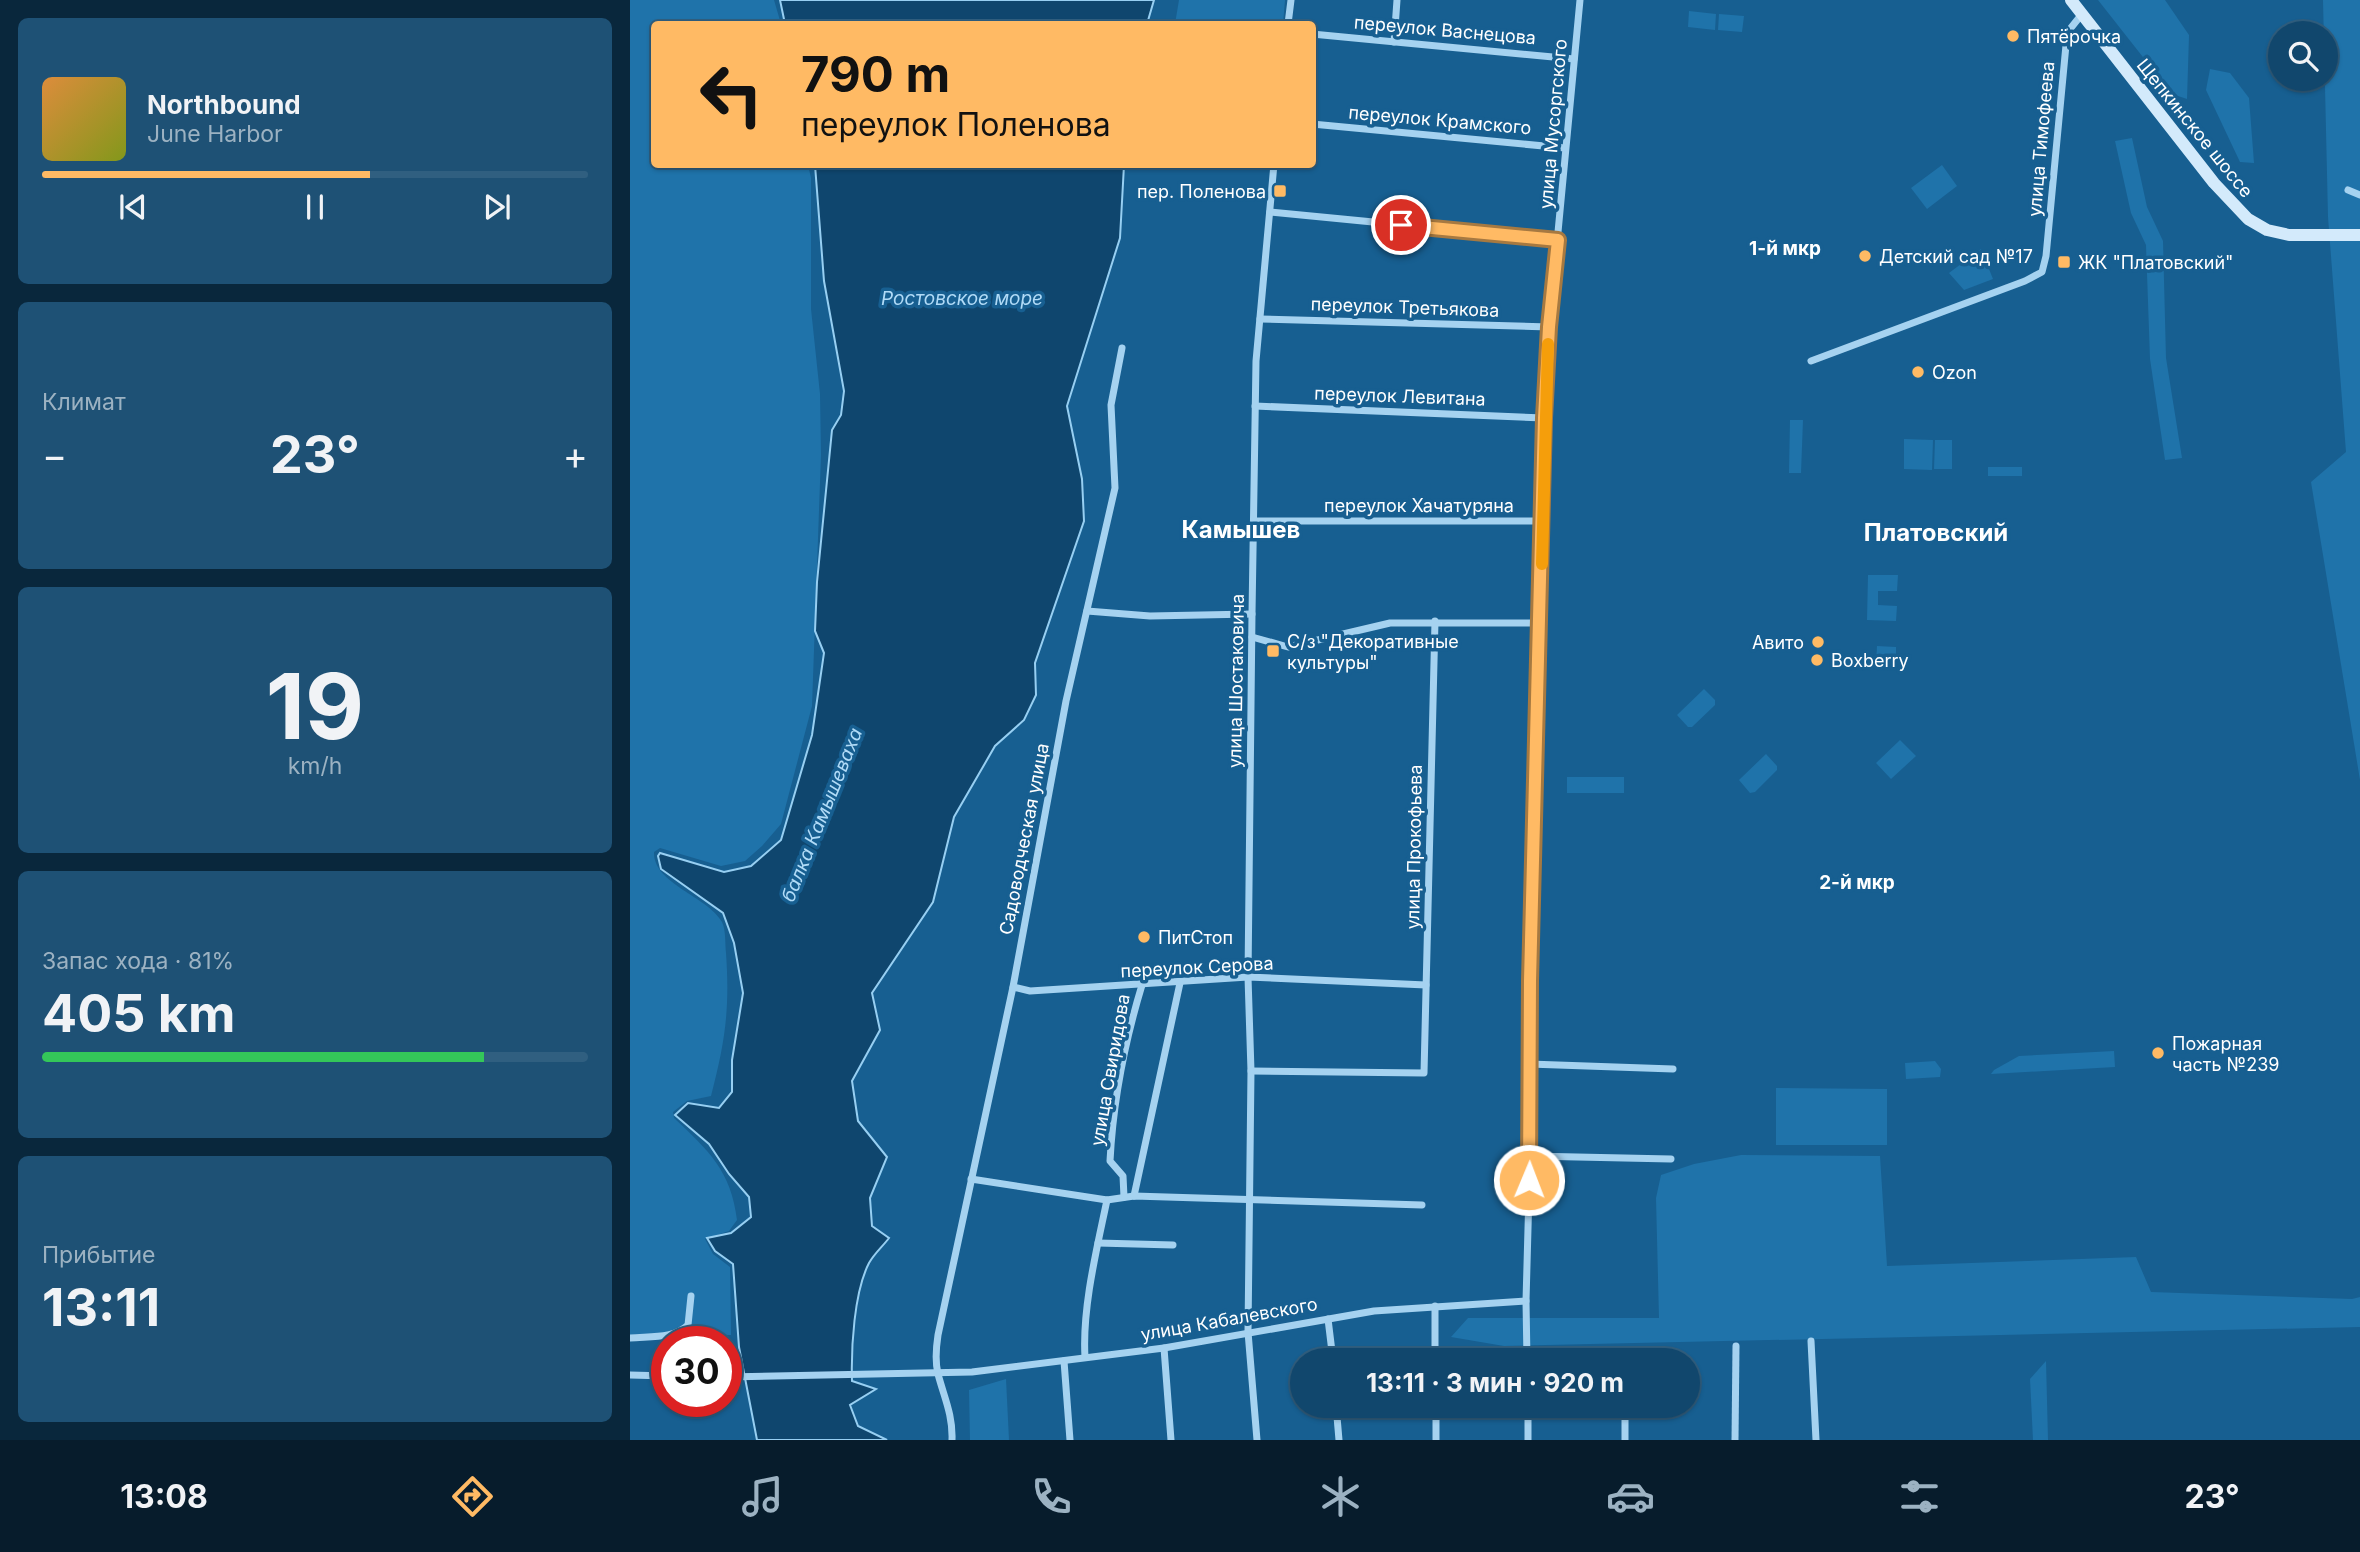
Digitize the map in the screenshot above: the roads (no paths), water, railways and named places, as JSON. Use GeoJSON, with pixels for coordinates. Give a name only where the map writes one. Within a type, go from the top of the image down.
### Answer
{"type":"FeatureCollection","features":[{"type":"Feature","properties":{"kind":"main road","name":"Щепкинское шоссе"},"geometry":{"type":"LineString","coordinates":[[2071,0],[2214,183],[2248,219],[2267,230],[2289,235],[2360,235]]}},
{"type":"Feature","properties":{"kind":"street"},"geometry":{"type":"LineString","coordinates":[[1288,21],[1291,0]]}},
{"type":"Feature","properties":{"kind":"street"},"geometry":{"type":"LineString","coordinates":[[1394,41],[1397,0]]}},
{"type":"Feature","properties":{"kind":"street","name":"улица Мусоргского"},"geometry":{"type":"LineString","coordinates":[[1527,1348],[1529,1064],[1544,418],[1549,327],[1580,0]]}},
{"type":"Feature","properties":{"kind":"street","name":"улица Тимофеева"},"geometry":{"type":"LineString","coordinates":[[1811,361],[2025,281],[2042,272],[2046,256],[2066,45],[2070,29],[2082,14]]}},
{"type":"Feature","properties":{"kind":"street","name":"переулок Васнецова"},"geometry":{"type":"LineString","coordinates":[[1316,34],[1574,59]]}},
{"type":"Feature","properties":{"kind":"street","name":"переулок Крамского"},"geometry":{"type":"LineString","coordinates":[[1316,124],[1565,148]]}},
{"type":"Feature","properties":{"kind":"street","name":"улица Шостаковича"},"geometry":{"type":"LineString","coordinates":[[1257,1440],[1248,1332],[1251,1198],[1248,976],[1252,614],[1255,406],[1274,168]]}},
{"type":"Feature","properties":{"kind":"street"},"geometry":{"type":"LineString","coordinates":[[2348,190],[2360,195]]}},
{"type":"Feature","properties":{"kind":"street"},"geometry":{"type":"LineString","coordinates":[[1270,212],[1558,240]]}},
{"type":"Feature","properties":{"kind":"street","name":"переулок Третьякова"},"geometry":{"type":"LineString","coordinates":[[1260,319],[1549,327]]}},
{"type":"Feature","properties":{"kind":"street","name":"Садоводческая улица"},"geometry":{"type":"LineString","coordinates":[[952,1440],[953,1424],[949,1404],[938,1373],[937,1335],[1013,987],[1066,701],[1115,488],[1111,405],[1122,348]]}},
{"type":"Feature","properties":{"kind":"street","name":"переулок Левитана"},"geometry":{"type":"LineString","coordinates":[[1255,406],[1544,418]]}},
{"type":"Feature","properties":{"kind":"street","name":"переулок Хачатуряна"},"geometry":{"type":"LineString","coordinates":[[1254,521],[1543,521]]}},
{"type":"Feature","properties":{"kind":"street"},"geometry":{"type":"LineString","coordinates":[[1087,611],[1150,616],[1252,614]]}},
{"type":"Feature","properties":{"kind":"street","name":"улица Прокофьева"},"geometry":{"type":"LineString","coordinates":[[1251,1071],[1424,1073],[1435,621]]}},
{"type":"Feature","properties":{"kind":"street"},"geometry":{"type":"LineString","coordinates":[[1252,637],[1288,647],[1390,622],[1540,623]]}},
{"type":"Feature","properties":{"kind":"street","name":"переулок Серова"},"geometry":{"type":"LineString","coordinates":[[1013,987],[1030,991],[1181,983],[1248,976],[1426,985]]}},
{"type":"Feature","properties":{"kind":"street"},"geometry":{"type":"LineString","coordinates":[[1134,1196],[1181,983]]}},
{"type":"Feature","properties":{"kind":"street","name":"улица Свиридова"},"geometry":{"type":"LineString","coordinates":[[1124,1197],[1123,1176],[1111,1161],[1112,1128],[1129,1033],[1142,985]]}},
{"type":"Feature","properties":{"kind":"street"},"geometry":{"type":"LineString","coordinates":[[1529,1064],[1673,1069]]}},
{"type":"Feature","properties":{"kind":"street"},"geometry":{"type":"LineString","coordinates":[[1530,1156],[1671,1159]]}},
{"type":"Feature","properties":{"kind":"street"},"geometry":{"type":"LineString","coordinates":[[971,1179],[1107,1200],[1134,1196],[1422,1205]]}},
{"type":"Feature","properties":{"kind":"street"},"geometry":{"type":"LineString","coordinates":[[1085,1357],[1084,1342],[1107,1200]]}},
{"type":"Feature","properties":{"kind":"street"},"geometry":{"type":"LineString","coordinates":[[1098,1243],[1173,1245]]}},
{"type":"Feature","properties":{"kind":"street"},"geometry":{"type":"LineString","coordinates":[[630,1338],[678,1333],[685,1329],[688,1325],[691,1296]]}},
{"type":"Feature","properties":{"kind":"street","name":"улица Кабалевского"},"geometry":{"type":"LineString","coordinates":[[742,1377],[972,1372],[1065,1366],[1085,1357],[1165,1352],[1248,1332],[1374,1311],[1525,1300]]}},
{"type":"Feature","properties":{"kind":"street"},"geometry":{"type":"LineString","coordinates":[[1435,1307],[1435,1348]]}},
{"type":"Feature","properties":{"kind":"street"},"geometry":{"type":"LineString","coordinates":[[1328,1319],[1332,1348]]}},
{"type":"Feature","properties":{"kind":"street"},"geometry":{"type":"LineString","coordinates":[[1811,1341],[1816,1440]]}},
{"type":"Feature","properties":{"kind":"street"},"geometry":{"type":"LineString","coordinates":[[1735,1440],[1736,1346]]}},
{"type":"Feature","properties":{"kind":"street"},"geometry":{"type":"LineString","coordinates":[[1165,1352],[1171,1440]]}},
{"type":"Feature","properties":{"kind":"street"},"geometry":{"type":"LineString","coordinates":[[1065,1366],[1070,1440]]}},
{"type":"Feature","properties":{"kind":"street"},"geometry":{"type":"LineString","coordinates":[[630,1375],[651,1376]]}},
{"type":"Feature","properties":{"kind":"street"},"geometry":{"type":"LineString","coordinates":[[1337,1418],[1339,1440]]}},
{"type":"Feature","properties":{"kind":"street"},"geometry":{"type":"LineString","coordinates":[[1436,1418],[1436,1440]]}},
{"type":"Feature","properties":{"kind":"street"},"geometry":{"type":"LineString","coordinates":[[1528,1418],[1528,1440]]}},
{"type":"Feature","properties":{"kind":"street"},"geometry":{"type":"LineString","coordinates":[[1625,1418],[1625,1440]]}},
{"type":"Feature","properties":{"kind":"water"},"geometry":{"type":"Polygon","coordinates":[[[780,0],[1154,0],[1148,21],[784,21],[780,0]]]}},
{"type":"Feature","properties":{"kind":"water","name":"Ростовское море"},"geometry":{"type":"Polygon","coordinates":[[[815,168],[1124,168],[1120,238],[1067,406],[1082,479],[1084,521],[1035,663],[1036,695],[1024,720],[995,746],[954,817],[933,902],[872,993],[880,1030],[852,1081],[858,1121],[887,1157],[870,1198],[872,1226],[889,1238],[871,1260],[864,1275],[853,1337],[852,1381],[876,1389],[850,1405],[858,1426],[887,1440],[757,1440],[742,1362],[742,1326],[737,1326],[733,1264],[715,1251],[707,1238],[731,1233],[751,1217],[749,1197],[729,1174],[709,1144],[675,1115],[688,1103],[719,1108],[732,1092],[732,1060],[743,993],[734,943],[723,913],[661,869],[658,856],[660,853],[724,872],[751,866],[781,840],[812,735],[824,653],[815,631],[817,582],[832,430],[841,415],[844,391],[824,281],[815,168]]]}},
{"type":"Feature","properties":{"kind":"place","name":"Пятёрочка"},"geometry":{"type":"Point","coordinates":[2013,36]}},
{"type":"Feature","properties":{"kind":"place","name":"пер. Поленова"},"geometry":{"type":"Point","coordinates":[1280,191]}},
{"type":"Feature","properties":{"kind":"place","name":"Детский сад №17"},"geometry":{"type":"Point","coordinates":[1865,256]}},
{"type":"Feature","properties":{"kind":"place","name":"ЖК \"Платовский\""},"geometry":{"type":"Point","coordinates":[2064,262]}},
{"type":"Feature","properties":{"kind":"place","name":"Ozon"},"geometry":{"type":"Point","coordinates":[1918,372]}},
{"type":"Feature","properties":{"kind":"place","name":"Авито"},"geometry":{"type":"Point","coordinates":[1818,642]}},
{"type":"Feature","properties":{"kind":"place","name":"С/з \"Декоративные культуры\""},"geometry":{"type":"Point","coordinates":[1273,651]}},
{"type":"Feature","properties":{"kind":"place","name":"Boxberry"},"geometry":{"type":"Point","coordinates":[1817,660]}},
{"type":"Feature","properties":{"kind":"place","name":"ПитСтоп"},"geometry":{"type":"Point","coordinates":[1144,937]}},
{"type":"Feature","properties":{"kind":"place","name":"Пожарная часть №239"},"geometry":{"type":"Point","coordinates":[2158,1053]}},
{"type":"Feature","properties":{"kind":"district","name":"1-й мкр"},"geometry":{"type":"Point","coordinates":[1785,248]}},
{"type":"Feature","properties":{"kind":"district","name":"Камышев"},"geometry":{"type":"Point","coordinates":[1241,529]}},
{"type":"Feature","properties":{"kind":"district","name":"Платовский"},"geometry":{"type":"Point","coordinates":[1936,532]}},
{"type":"Feature","properties":{"kind":"district","name":"2-й мкр"},"geometry":{"type":"Point","coordinates":[1857,882]}},
{"type":"Feature","properties":{"kind":"water label","name":"балка Камышеваха"},"geometry":{"type":"Point","coordinates":[822,815]}}]}
